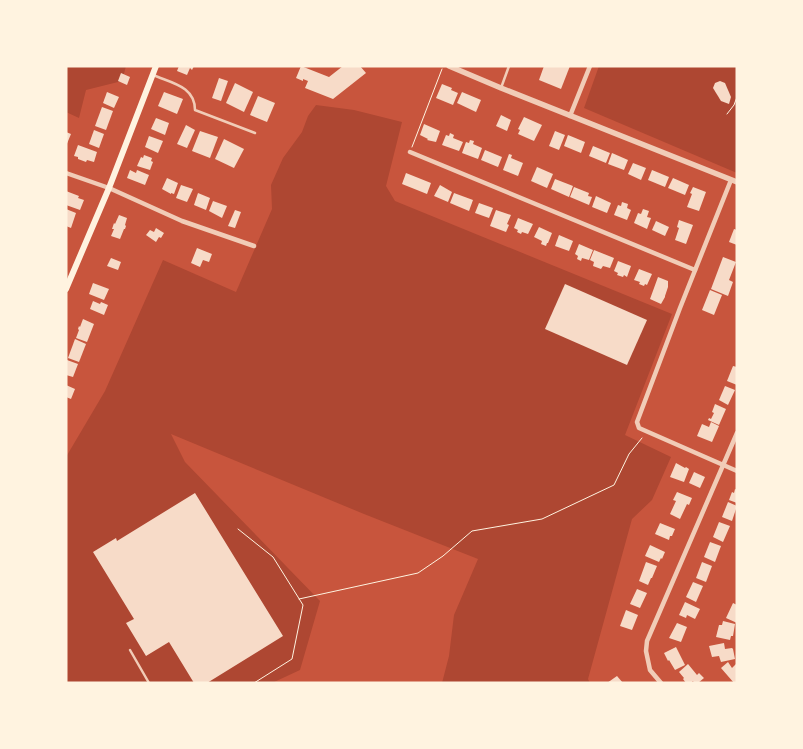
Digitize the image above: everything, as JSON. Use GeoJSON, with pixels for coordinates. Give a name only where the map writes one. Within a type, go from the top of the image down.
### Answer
{"type":"FeatureCollection","features":[{"type":"Feature","properties":{"kind":"main road"},"geometry":{"type":"LineString","coordinates":[[66,290],[109,188],[156,66]]}},
{"type":"Feature","properties":{"kind":"street"},"geometry":{"type":"LineString","coordinates":[[449,66],[734,181],[696,270],[636,422],[639,428],[646,432],[737,472]]}},
{"type":"Feature","properties":{"kind":"street"},"geometry":{"type":"LineString","coordinates":[[570,116],[590,66]]}},
{"type":"Feature","properties":{"kind":"street"},"geometry":{"type":"LineString","coordinates":[[410,152],[696,270]]}},
{"type":"Feature","properties":{"kind":"street"},"geometry":{"type":"LineString","coordinates":[[66,172],[109,188],[182,221],[254,246]]}},
{"type":"Feature","properties":{"kind":"street"},"geometry":{"type":"LineString","coordinates":[[661,683],[650,670],[646,651],[647,641],[737,433]]}},
{"type":"Feature","properties":{"kind":"lane"},"geometry":{"type":"LineString","coordinates":[[501,88],[509,66]]}},
{"type":"Feature","properties":{"kind":"lane"},"geometry":{"type":"LineString","coordinates":[[152,75],[181,85],[192,96],[195,102],[195,110],[254,133]]}},
{"type":"Feature","properties":{"kind":"lane"},"geometry":{"type":"LineString","coordinates":[[130,650],[149,683]]}},
{"type":"Feature","properties":{"kind":"path"},"geometry":{"type":"LineString","coordinates":[[410,152],[443,66]]}},
{"type":"Feature","properties":{"kind":"path"},"geometry":{"type":"LineString","coordinates":[[727,114],[734,106],[737,97]]}},
{"type":"Feature","properties":{"kind":"path"},"geometry":{"type":"LineString","coordinates":[[299,599],[418,573],[443,556],[472,530],[542,520],[614,485],[629,454],[646,432]]}},
{"type":"Feature","properties":{"kind":"path"},"geometry":{"type":"LineString","coordinates":[[238,530],[273,556],[303,605],[292,660],[254,683]]}},
{"type":"Feature","properties":{"kind":"shaded area"},"geometry":{"type":"Polygon","coordinates":[[[66,66],[126,66],[122,81],[86,90],[79,118],[66,112],[66,66]]]}},
{"type":"Feature","properties":{"kind":"shaded area"},"geometry":{"type":"Polygon","coordinates":[[[599,66],[737,66],[737,173],[584,108],[599,66]]]}},
{"type":"Feature","properties":{"kind":"shaded area"},"geometry":{"type":"Polygon","coordinates":[[[316,105],[354,110],[402,122],[386,186],[395,201],[672,314],[625,435],[671,457],[652,500],[632,519],[588,679],[590,683],[442,683],[449,656],[454,615],[478,559],[171,434],[185,462],[320,601],[300,670],[272,683],[66,683],[66,457],[105,391],[163,260],[236,292],[272,209],[271,185],[283,158],[302,132],[308,116],[316,105]]]}},
{"type":"Feature","properties":{"kind":"building"},"geometry":{"type":"Polygon","coordinates":[[[179,66],[194,66],[192,70],[190,68],[187,75],[177,71],[179,66]]]}},
{"type":"Feature","properties":{"kind":"building"},"geometry":{"type":"Polygon","coordinates":[[[301,66],[329,77],[343,66],[360,66],[366,73],[333,99],[305,88],[308,81],[296,78],[301,66]]]}},
{"type":"Feature","properties":{"kind":"building"},"geometry":{"type":"Polygon","coordinates":[[[544,66],[570,66],[561,89],[539,80],[544,66]]]}},
{"type":"Feature","properties":{"kind":"building"},"geometry":{"type":"Polygon","coordinates":[[[121,73],[130,77],[127,85],[118,81],[121,73]]]}},
{"type":"Feature","properties":{"kind":"building"},"geometry":{"type":"Polygon","coordinates":[[[219,78],[228,81],[221,101],[212,98],[219,78]]]}},
{"type":"Feature","properties":{"kind":"building"},"geometry":{"type":"Polygon","coordinates":[[[720,81],[725,83],[731,97],[729,104],[721,101],[713,88],[715,83],[720,81]]]}},
{"type":"Feature","properties":{"kind":"building"},"geometry":{"type":"Polygon","coordinates":[[[235,83],[253,92],[244,112],[226,103],[235,83]]]}},
{"type":"Feature","properties":{"kind":"building"},"geometry":{"type":"Polygon","coordinates":[[[442,84],[458,93],[453,105],[436,98],[442,84]]]}},
{"type":"Feature","properties":{"kind":"building"},"geometry":{"type":"Polygon","coordinates":[[[107,92],[119,97],[114,108],[103,103],[107,92]]]}},
{"type":"Feature","properties":{"kind":"building"},"geometry":{"type":"Polygon","coordinates":[[[164,92],[183,99],[177,114],[158,106],[164,92]]]}},
{"type":"Feature","properties":{"kind":"building"},"geometry":{"type":"Polygon","coordinates":[[[462,92],[481,100],[476,112],[457,103],[462,92]]]}},
{"type":"Feature","properties":{"kind":"building"},"geometry":{"type":"Polygon","coordinates":[[[258,96],[275,103],[267,122],[250,115],[258,96]]]}},
{"type":"Feature","properties":{"kind":"building"},"geometry":{"type":"Polygon","coordinates":[[[102,107],[113,111],[106,130],[95,126],[102,107]]]}},
{"type":"Feature","properties":{"kind":"building"},"geometry":{"type":"Polygon","coordinates":[[[501,115],[511,120],[507,131],[496,126],[501,115]]]}},
{"type":"Feature","properties":{"kind":"building"},"geometry":{"type":"Polygon","coordinates":[[[524,117],[542,125],[534,141],[518,134],[520,130],[518,129],[524,117]]]}},
{"type":"Feature","properties":{"kind":"building"},"geometry":{"type":"Polygon","coordinates":[[[156,118],[169,123],[165,135],[151,129],[156,118]]]}},
{"type":"Feature","properties":{"kind":"building"},"geometry":{"type":"Polygon","coordinates":[[[424,124],[440,131],[436,142],[427,140],[420,135],[424,124]]]}},
{"type":"Feature","properties":{"kind":"building"},"geometry":{"type":"Polygon","coordinates":[[[186,125],[195,130],[187,148],[177,144],[186,125]]]}},
{"type":"Feature","properties":{"kind":"building"},"geometry":{"type":"Polygon","coordinates":[[[94,130],[104,134],[99,148],[89,144],[94,130]]]}},
{"type":"Feature","properties":{"kind":"building"},"geometry":{"type":"Polygon","coordinates":[[[200,131],[218,137],[210,158],[192,151],[200,131]]]}},
{"type":"Feature","properties":{"kind":"building"},"geometry":{"type":"Polygon","coordinates":[[[555,131],[565,135],[559,150],[549,146],[555,131]]]}},
{"type":"Feature","properties":{"kind":"building"},"geometry":{"type":"Polygon","coordinates":[[[66,132],[71,134],[66,146],[66,132]]]}},
{"type":"Feature","properties":{"kind":"building"},"geometry":{"type":"Polygon","coordinates":[[[450,133],[454,135],[453,138],[463,142],[459,151],[442,145],[446,135],[449,136],[450,133]]]}},
{"type":"Feature","properties":{"kind":"building"},"geometry":{"type":"Polygon","coordinates":[[[568,135],[585,142],[581,153],[564,146],[568,135]]]}},
{"type":"Feature","properties":{"kind":"building"},"geometry":{"type":"Polygon","coordinates":[[[149,136],[163,141],[158,153],[145,147],[149,136]]]}},
{"type":"Feature","properties":{"kind":"building"},"geometry":{"type":"Polygon","coordinates":[[[224,139],[244,149],[234,168],[215,159],[224,139]]]}},
{"type":"Feature","properties":{"kind":"building"},"geometry":{"type":"Polygon","coordinates":[[[470,140],[474,141],[473,144],[482,148],[478,159],[462,153],[466,142],[469,143],[470,140]]]}},
{"type":"Feature","properties":{"kind":"building"},"geometry":{"type":"Polygon","coordinates":[[[78,145],[97,152],[94,162],[87,160],[86,162],[74,156],[78,145]]]}},
{"type":"Feature","properties":{"kind":"building"},"geometry":{"type":"Polygon","coordinates":[[[593,146],[610,153],[606,163],[589,156],[593,146]]]}},
{"type":"Feature","properties":{"kind":"building"},"geometry":{"type":"Polygon","coordinates":[[[485,150],[502,157],[498,167],[481,160],[485,150]]]}},
{"type":"Feature","properties":{"kind":"building"},"geometry":{"type":"Polygon","coordinates":[[[612,153],[628,160],[624,170],[608,164],[612,153]]]}},
{"type":"Feature","properties":{"kind":"building"},"geometry":{"type":"Polygon","coordinates":[[[509,154],[512,155],[511,158],[523,163],[518,176],[503,170],[509,154]]]}},
{"type":"Feature","properties":{"kind":"building"},"geometry":{"type":"Polygon","coordinates":[[[144,155],[152,158],[151,161],[153,162],[150,170],[137,166],[144,155]]]}},
{"type":"Feature","properties":{"kind":"building"},"geometry":{"type":"Polygon","coordinates":[[[633,163],[646,168],[641,180],[628,174],[633,163]]]}},
{"type":"Feature","properties":{"kind":"building"},"geometry":{"type":"Polygon","coordinates":[[[537,167],[553,174],[547,188],[531,181],[537,167]]]}},
{"type":"Feature","properties":{"kind":"building"},"geometry":{"type":"Polygon","coordinates":[[[130,170],[136,173],[137,170],[149,175],[145,185],[127,178],[130,170]]]}},
{"type":"Feature","properties":{"kind":"building"},"geometry":{"type":"Polygon","coordinates":[[[652,170],[669,177],[665,187],[648,180],[652,170]]]}},
{"type":"Feature","properties":{"kind":"building"},"geometry":{"type":"Polygon","coordinates":[[[406,173],[431,183],[427,194],[402,184],[406,173]]]}},
{"type":"Feature","properties":{"kind":"building"},"geometry":{"type":"Polygon","coordinates":[[[167,178],[178,183],[174,194],[162,189],[167,178]]]}},
{"type":"Feature","properties":{"kind":"building"},"geometry":{"type":"Polygon","coordinates":[[[673,178],[689,185],[685,195],[668,188],[673,178]]]}},
{"type":"Feature","properties":{"kind":"building"},"geometry":{"type":"Polygon","coordinates":[[[555,179],[573,186],[569,197],[551,189],[555,179]]]}},
{"type":"Feature","properties":{"kind":"building"},"geometry":{"type":"Polygon","coordinates":[[[181,185],[193,189],[187,202],[176,198],[181,185]]]}},
{"type":"Feature","properties":{"kind":"building"},"geometry":{"type":"Polygon","coordinates":[[[440,185],[452,192],[448,202],[434,196],[440,185]]]}},
{"type":"Feature","properties":{"kind":"building"},"geometry":{"type":"Polygon","coordinates":[[[574,187],[589,193],[588,196],[592,197],[589,205],[570,197],[574,187]]]}},
{"type":"Feature","properties":{"kind":"building"},"geometry":{"type":"Polygon","coordinates":[[[693,187],[706,192],[699,211],[687,207],[693,187]]]}},
{"type":"Feature","properties":{"kind":"building"},"geometry":{"type":"Polygon","coordinates":[[[66,191],[84,200],[80,210],[66,205],[66,191]]]}},
{"type":"Feature","properties":{"kind":"building"},"geometry":{"type":"Polygon","coordinates":[[[198,193],[210,198],[206,210],[194,205],[198,193]]]}},
{"type":"Feature","properties":{"kind":"building"},"geometry":{"type":"Polygon","coordinates":[[[454,193],[473,200],[469,211],[450,203],[454,193]]]}},
{"type":"Feature","properties":{"kind":"building"},"geometry":{"type":"Polygon","coordinates":[[[596,196],[611,203],[607,213],[592,207],[596,196]]]}},
{"type":"Feature","properties":{"kind":"building"},"geometry":{"type":"Polygon","coordinates":[[[213,201],[227,206],[222,218],[209,211],[213,201]]]}},
{"type":"Feature","properties":{"kind":"building"},"geometry":{"type":"Polygon","coordinates":[[[622,202],[628,204],[627,208],[631,210],[627,220],[614,215],[618,205],[621,206],[622,202]]]}},
{"type":"Feature","properties":{"kind":"building"},"geometry":{"type":"Polygon","coordinates":[[[479,203],[493,208],[489,218],[475,213],[479,203]]]}},
{"type":"Feature","properties":{"kind":"building"},"geometry":{"type":"Polygon","coordinates":[[[66,209],[76,213],[71,228],[66,226],[66,209]]]}},
{"type":"Feature","properties":{"kind":"building"},"geometry":{"type":"Polygon","coordinates":[[[643,209],[649,211],[647,217],[651,218],[647,229],[634,223],[638,213],[641,214],[643,209]]]}},
{"type":"Feature","properties":{"kind":"building"},"geometry":{"type":"Polygon","coordinates":[[[235,210],[241,212],[235,228],[228,226],[235,210]]]}},
{"type":"Feature","properties":{"kind":"building"},"geometry":{"type":"Polygon","coordinates":[[[496,210],[511,215],[506,232],[490,226],[496,210]]]}},
{"type":"Feature","properties":{"kind":"building"},"geometry":{"type":"Polygon","coordinates":[[[119,215],[127,218],[125,229],[120,239],[111,236],[114,223],[119,215]]]}},
{"type":"Feature","properties":{"kind":"building"},"geometry":{"type":"Polygon","coordinates":[[[518,218],[533,224],[528,234],[522,232],[521,234],[514,228],[518,218]]]}},
{"type":"Feature","properties":{"kind":"building"},"geometry":{"type":"Polygon","coordinates":[[[679,220],[693,225],[686,244],[675,240],[679,228],[677,227],[679,220]]]}},
{"type":"Feature","properties":{"kind":"building"},"geometry":{"type":"Polygon","coordinates":[[[656,221],[669,227],[665,236],[652,230],[656,221]]]}},
{"type":"Feature","properties":{"kind":"building"},"geometry":{"type":"Polygon","coordinates":[[[539,227],[552,233],[546,246],[541,244],[542,241],[534,237],[539,227]]]}},
{"type":"Feature","properties":{"kind":"building"},"geometry":{"type":"Polygon","coordinates":[[[156,228],[164,233],[156,242],[146,235],[150,230],[154,232],[156,228]]]}},
{"type":"Feature","properties":{"kind":"building"},"geometry":{"type":"Polygon","coordinates":[[[734,229],[737,230],[737,245],[729,242],[734,229]]]}},
{"type":"Feature","properties":{"kind":"building"},"geometry":{"type":"Polygon","coordinates":[[[559,235],[573,241],[569,251],[555,246],[559,235]]]}},
{"type":"Feature","properties":{"kind":"building"},"geometry":{"type":"Polygon","coordinates":[[[579,244],[593,250],[589,260],[582,258],[581,261],[577,259],[578,256],[575,254],[579,244]]]}},
{"type":"Feature","properties":{"kind":"building"},"geometry":{"type":"Polygon","coordinates":[[[197,248],[212,254],[209,262],[203,260],[200,267],[191,263],[197,248]]]}},
{"type":"Feature","properties":{"kind":"building"},"geometry":{"type":"Polygon","coordinates":[[[594,250],[614,258],[610,268],[603,266],[601,269],[593,266],[594,262],[590,260],[594,250]]]}},
{"type":"Feature","properties":{"kind":"building"},"geometry":{"type":"Polygon","coordinates":[[[723,257],[736,262],[729,280],[733,282],[728,296],[711,289],[723,257]]]}},
{"type":"Feature","properties":{"kind":"building"},"geometry":{"type":"Polygon","coordinates":[[[111,258],[121,262],[118,270],[107,266],[111,258]]]}},
{"type":"Feature","properties":{"kind":"building"},"geometry":{"type":"Polygon","coordinates":[[[618,261],[631,266],[627,277],[617,275],[618,273],[614,271],[618,261]]]}},
{"type":"Feature","properties":{"kind":"building"},"geometry":{"type":"Polygon","coordinates":[[[639,269],[652,274],[647,285],[645,284],[644,286],[634,280],[639,269]]]}},
{"type":"Feature","properties":{"kind":"building"},"geometry":{"type":"Polygon","coordinates":[[[658,277],[668,281],[665,297],[661,304],[650,299],[658,277]]]}},
{"type":"Feature","properties":{"kind":"building"},"geometry":{"type":"Polygon","coordinates":[[[93,283],[109,289],[104,300],[89,294],[93,283]]]}},
{"type":"Feature","properties":{"kind":"building"},"geometry":{"type":"Polygon","coordinates":[[[565,284],[647,320],[627,365],[545,329],[565,284]]]}},
{"type":"Feature","properties":{"kind":"building"},"geometry":{"type":"Polygon","coordinates":[[[710,290],[722,295],[714,315],[702,310],[710,290]]]}},
{"type":"Feature","properties":{"kind":"building"},"geometry":{"type":"Polygon","coordinates":[[[93,301],[108,305],[104,315],[90,309],[93,301]]]}},
{"type":"Feature","properties":{"kind":"building"},"geometry":{"type":"Polygon","coordinates":[[[83,319],[94,324],[87,342],[76,338],[83,319]]]}},
{"type":"Feature","properties":{"kind":"building"},"geometry":{"type":"Polygon","coordinates":[[[75,339],[86,344],[79,362],[68,358],[75,339]]]}},
{"type":"Feature","properties":{"kind":"building"},"geometry":{"type":"Polygon","coordinates":[[[67,360],[78,364],[73,377],[66,375],[67,360]]]}},
{"type":"Feature","properties":{"kind":"building"},"geometry":{"type":"Polygon","coordinates":[[[733,366],[737,367],[737,385],[727,381],[733,366]]]}},
{"type":"Feature","properties":{"kind":"building"},"geometry":{"type":"Polygon","coordinates":[[[66,385],[75,389],[71,399],[66,397],[66,385]]]}},
{"type":"Feature","properties":{"kind":"building"},"geometry":{"type":"Polygon","coordinates":[[[725,386],[735,390],[728,405],[719,400],[725,386]]]}},
{"type":"Feature","properties":{"kind":"building"},"geometry":{"type":"Polygon","coordinates":[[[715,404],[726,409],[719,425],[708,420],[709,418],[711,419],[714,413],[712,412],[715,404]]]}},
{"type":"Feature","properties":{"kind":"building"},"geometry":{"type":"Polygon","coordinates":[[[711,422],[719,426],[712,442],[697,436],[702,424],[709,427],[711,422]]]}},
{"type":"Feature","properties":{"kind":"building"},"geometry":{"type":"Polygon","coordinates":[[[676,463],[689,469],[684,482],[670,477],[676,463]]]}},
{"type":"Feature","properties":{"kind":"building"},"geometry":{"type":"Polygon","coordinates":[[[694,472],[705,477],[700,488],[689,483],[694,472]]]}},
{"type":"Feature","properties":{"kind":"building"},"geometry":{"type":"Polygon","coordinates":[[[735,489],[737,490],[737,503],[729,500],[735,489]]]}},
{"type":"Feature","properties":{"kind":"building"},"geometry":{"type":"Polygon","coordinates":[[[677,492],[692,498],[680,519],[670,514],[676,501],[673,500],[677,492]]]}},
{"type":"Feature","properties":{"kind":"building"},"geometry":{"type":"Polygon","coordinates":[[[195,493],[283,636],[207,683],[194,683],[169,642],[146,656],[126,623],[134,619],[93,552],[116,538],[117,541],[195,493]]]}},
{"type":"Feature","properties":{"kind":"building"},"geometry":{"type":"Polygon","coordinates":[[[728,502],[737,506],[732,521],[722,517],[728,502]]]}},
{"type":"Feature","properties":{"kind":"building"},"geometry":{"type":"Polygon","coordinates":[[[719,522],[730,526],[723,542],[713,537],[719,522]]]}},
{"type":"Feature","properties":{"kind":"building"},"geometry":{"type":"Polygon","coordinates":[[[660,523],[675,529],[669,540],[655,534],[660,523]]]}},
{"type":"Feature","properties":{"kind":"building"},"geometry":{"type":"Polygon","coordinates":[[[710,542],[721,546],[715,562],[704,557],[710,542]]]}},
{"type":"Feature","properties":{"kind":"building"},"geometry":{"type":"Polygon","coordinates":[[[650,545],[665,552],[659,562],[645,556],[650,545]]]}},
{"type":"Feature","properties":{"kind":"building"},"geometry":{"type":"Polygon","coordinates":[[[646,562],[657,566],[648,585],[639,581],[646,562]]]}},
{"type":"Feature","properties":{"kind":"building"},"geometry":{"type":"Polygon","coordinates":[[[702,562],[712,566],[706,582],[696,578],[702,562]]]}},
{"type":"Feature","properties":{"kind":"building"},"geometry":{"type":"Polygon","coordinates":[[[693,582],[703,586],[696,602],[686,597],[693,582]]]}},
{"type":"Feature","properties":{"kind":"building"},"geometry":{"type":"Polygon","coordinates":[[[637,589],[647,593],[640,608],[630,604],[637,589]]]}},
{"type":"Feature","properties":{"kind":"building"},"geometry":{"type":"Polygon","coordinates":[[[685,602],[700,609],[695,619],[687,615],[686,618],[679,615],[685,602]]]}},
{"type":"Feature","properties":{"kind":"building"},"geometry":{"type":"Polygon","coordinates":[[[733,603],[737,605],[737,623],[726,618],[733,603]]]}},
{"type":"Feature","properties":{"kind":"building"},"geometry":{"type":"Polygon","coordinates":[[[626,610],[638,615],[632,630],[620,626],[626,610]]]}},
{"type":"Feature","properties":{"kind":"building"},"geometry":{"type":"Polygon","coordinates":[[[723,621],[735,624],[733,636],[731,636],[730,640],[716,637],[719,625],[722,625],[723,621]]]}},
{"type":"Feature","properties":{"kind":"building"},"geometry":{"type":"Polygon","coordinates":[[[677,623],[687,627],[681,642],[669,638],[677,623]]]}},
{"type":"Feature","properties":{"kind":"building"},"geometry":{"type":"Polygon","coordinates":[[[724,643],[725,649],[733,649],[735,659],[721,662],[719,656],[712,657],[709,646],[724,643]]]}},
{"type":"Feature","properties":{"kind":"building"},"geometry":{"type":"Polygon","coordinates":[[[676,647],[685,665],[675,670],[664,653],[676,647]]]}},
{"type":"Feature","properties":{"kind":"building"},"geometry":{"type":"Polygon","coordinates":[[[728,662],[732,668],[737,665],[737,683],[734,683],[721,668],[728,662]]]}},
{"type":"Feature","properties":{"kind":"building"},"geometry":{"type":"Polygon","coordinates":[[[688,664],[697,675],[699,673],[704,678],[698,683],[693,681],[686,683],[679,672],[688,664]]]}},
{"type":"Feature","properties":{"kind":"building"},"geometry":{"type":"Polygon","coordinates":[[[617,676],[623,683],[607,683],[617,676]]]}}]}
